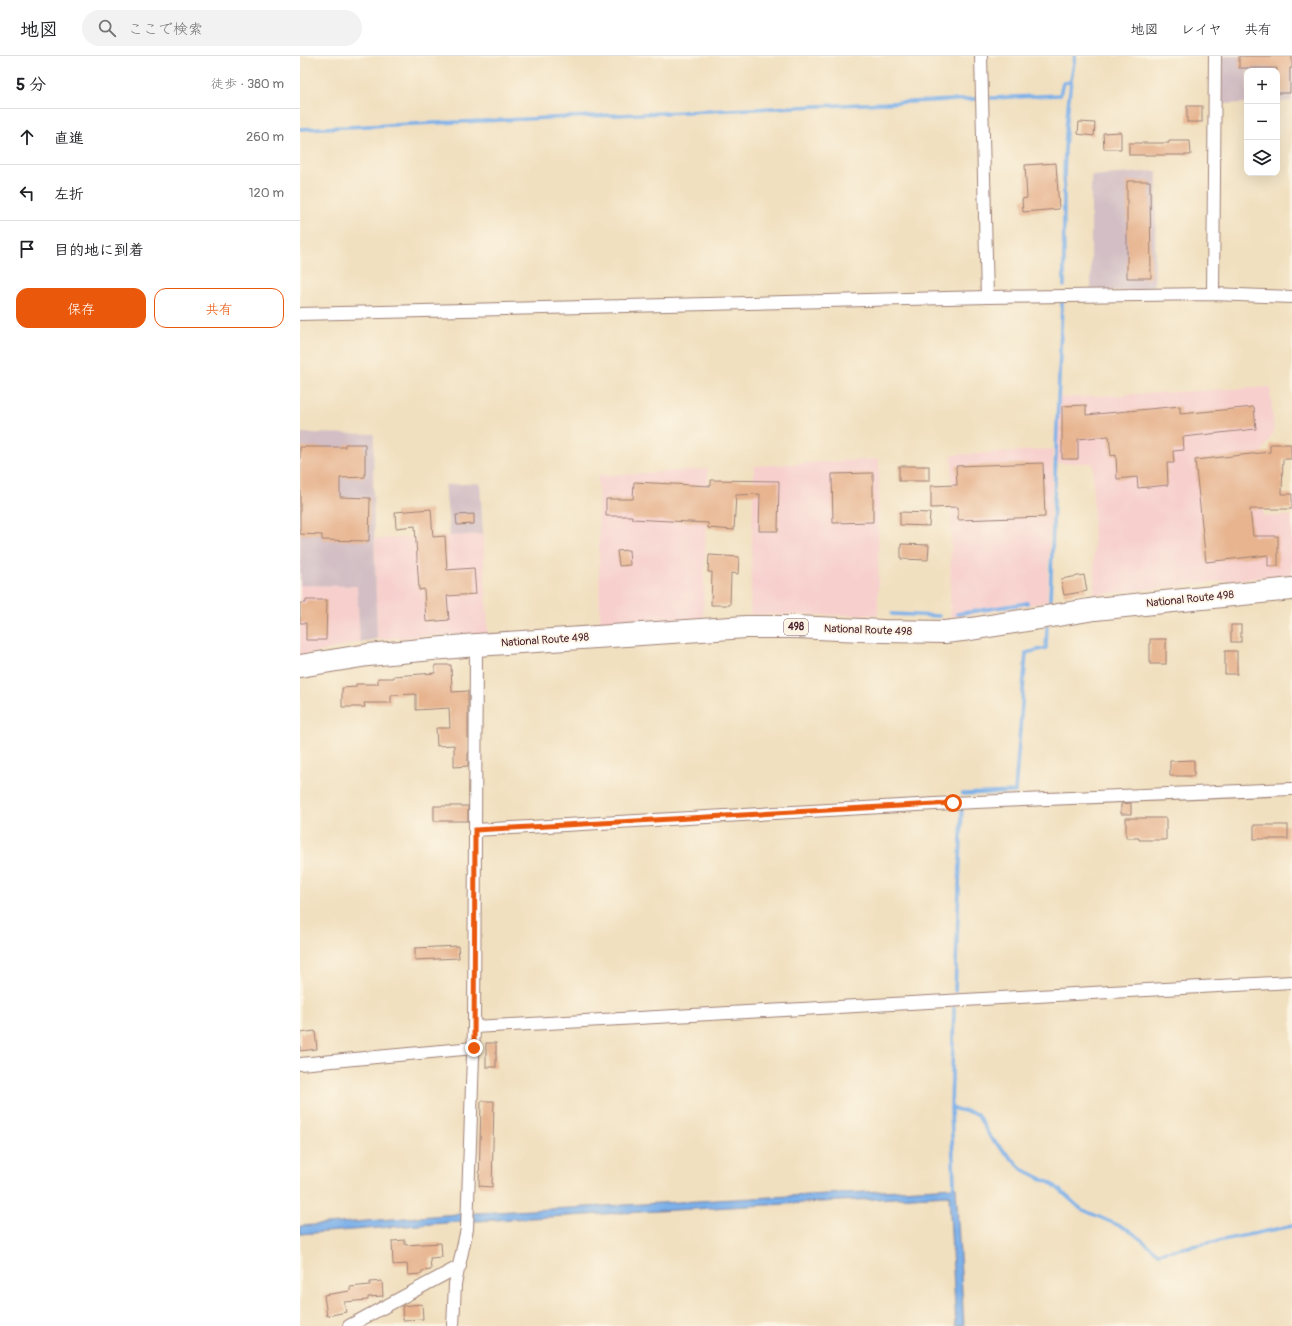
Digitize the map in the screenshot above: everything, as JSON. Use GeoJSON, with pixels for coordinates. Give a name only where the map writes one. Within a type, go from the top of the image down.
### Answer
{"type":"FeatureCollection","features":[{"type":"Feature","properties":{"kind":"highway","name":"National Route 498"},"geometry":{"type":"LineString","coordinates":[[300,666],[368,655],[476,645],[746,627],[795,627],[945,632],[1095,609],[1292,589]]}},
{"type":"Feature","properties":{"kind":"street"},"geometry":{"type":"LineString","coordinates":[[982,56],[987,297]]}},
{"type":"Feature","properties":{"kind":"street"},"geometry":{"type":"LineString","coordinates":[[1213,294],[1215,56]]}},
{"type":"Feature","properties":{"kind":"street"},"geometry":{"type":"LineString","coordinates":[[300,314],[987,297],[1213,294],[1292,297]]}},
{"type":"Feature","properties":{"kind":"street"},"geometry":{"type":"LineString","coordinates":[[453,1326],[456,1284],[467,1229],[474,1048],[476,645]]}},
{"type":"Feature","properties":{"kind":"street"},"geometry":{"type":"LineString","coordinates":[[475,830],[953,803],[1292,789]]}},
{"type":"Feature","properties":{"kind":"street"},"geometry":{"type":"LineString","coordinates":[[474,1027],[1292,982]]}},
{"type":"Feature","properties":{"kind":"street"},"geometry":{"type":"LineString","coordinates":[[300,1064],[474,1048]]}},
{"type":"Feature","properties":{"kind":"street"},"geometry":{"type":"LineString","coordinates":[[354,1324],[460,1266]]}},
{"type":"Feature","properties":{"kind":"shaded area"},"geometry":{"type":"Polygon","coordinates":[[[1220,56],[1292,56],[1292,101],[1280,102],[1280,68],[1244,68],[1244,103],[1221,104],[1220,56]]]}},
{"type":"Feature","properties":{"kind":"shaded area"},"geometry":{"type":"Polygon","coordinates":[[[1157,171],[1154,292],[1091,290],[1091,176],[1157,171]]]}},
{"type":"Feature","properties":{"kind":"shaded area"},"geometry":{"type":"Polygon","coordinates":[[[1270,387],[1274,432],[1262,452],[1263,516],[1292,516],[1292,575],[1094,595],[1093,463],[1057,463],[1059,398],[1270,387]]]}},
{"type":"Feature","properties":{"kind":"shaded area"},"geometry":{"type":"Polygon","coordinates":[[[300,433],[374,434],[373,487],[377,639],[360,642],[357,586],[300,585],[300,433]]]}},
{"type":"Feature","properties":{"kind":"shaded area"},"geometry":{"type":"Polygon","coordinates":[[[1053,449],[1047,602],[950,618],[952,455],[1053,449]]]}},
{"type":"Feature","properties":{"kind":"shaded area"},"geometry":{"type":"Polygon","coordinates":[[[879,459],[878,615],[750,615],[754,466],[879,459]]]}},
{"type":"Feature","properties":{"kind":"shaded area"},"geometry":{"type":"Polygon","coordinates":[[[708,469],[703,618],[600,625],[598,476],[708,469]]]}},
{"type":"Feature","properties":{"kind":"shaded area"},"geometry":{"type":"Polygon","coordinates":[[[480,483],[483,534],[450,536],[445,485],[480,483]]]}},
{"type":"Feature","properties":{"kind":"shaded area"},"geometry":{"type":"Polygon","coordinates":[[[483,534],[488,633],[377,639],[375,539],[483,534]]]}},
{"type":"Feature","properties":{"kind":"shaded area"},"geometry":{"type":"Polygon","coordinates":[[[300,585],[357,586],[360,642],[300,657],[300,585]]]}},
{"type":"Feature","properties":{"kind":"water"},"geometry":{"type":"Polygon","coordinates":[[[956,1187],[964,1326],[956,1326],[949,1195],[458,1222],[300,1234],[300,1226],[458,1214],[956,1187]]]}},
{"type":"Feature","properties":{"kind":"building"},"geometry":{"type":"Polygon","coordinates":[[[1239,56],[1292,56],[1292,68],[1290,68],[1290,93],[1280,93],[1280,68],[1239,68],[1239,56]]]}},
{"type":"Feature","properties":{"kind":"building"},"geometry":{"type":"Polygon","coordinates":[[[1187,106],[1202,106],[1202,122],[1187,122],[1187,106]]]}},
{"type":"Feature","properties":{"kind":"building"},"geometry":{"type":"Polygon","coordinates":[[[1079,122],[1095,123],[1094,136],[1078,134],[1079,122]]]}},
{"type":"Feature","properties":{"kind":"building"},"geometry":{"type":"Polygon","coordinates":[[[1121,132],[1121,149],[1104,149],[1103,133],[1121,132]]]}},
{"type":"Feature","properties":{"kind":"building"},"geometry":{"type":"Polygon","coordinates":[[[1169,141],[1190,141],[1191,155],[1129,155],[1129,143],[1169,143],[1169,141]]]}},
{"type":"Feature","properties":{"kind":"building"},"geometry":{"type":"Polygon","coordinates":[[[1056,163],[1059,209],[1023,212],[1022,199],[1027,198],[1025,165],[1056,163]]]}},
{"type":"Feature","properties":{"kind":"building"},"geometry":{"type":"Polygon","coordinates":[[[1127,181],[1150,181],[1151,278],[1127,278],[1127,181]]]}},
{"type":"Feature","properties":{"kind":"building"},"geometry":{"type":"Polygon","coordinates":[[[1086,405],[1086,415],[1180,406],[1180,414],[1254,407],[1256,429],[1183,437],[1184,450],[1173,451],[1174,463],[1167,463],[1168,485],[1138,488],[1137,477],[1117,479],[1116,455],[1111,456],[1109,436],[1078,439],[1078,459],[1062,459],[1062,406],[1086,405]]]}},
{"type":"Feature","properties":{"kind":"building"},"geometry":{"type":"Polygon","coordinates":[[[345,444],[365,444],[365,477],[340,478],[340,497],[370,498],[369,541],[322,540],[322,535],[300,534],[300,447],[345,447],[345,444]]]}},
{"type":"Feature","properties":{"kind":"building"},"geometry":{"type":"Polygon","coordinates":[[[1270,444],[1291,444],[1291,459],[1283,459],[1282,494],[1292,494],[1292,509],[1250,509],[1253,536],[1278,536],[1278,566],[1268,566],[1268,555],[1206,562],[1195,460],[1270,452],[1270,444]]]}},
{"type":"Feature","properties":{"kind":"building"},"geometry":{"type":"Polygon","coordinates":[[[1043,463],[1045,517],[958,520],[958,507],[931,508],[931,486],[957,485],[956,466],[1043,463]]]}},
{"type":"Feature","properties":{"kind":"building"},"geometry":{"type":"Polygon","coordinates":[[[899,466],[929,466],[929,481],[899,481],[899,466]]]}},
{"type":"Feature","properties":{"kind":"building"},"geometry":{"type":"Polygon","coordinates":[[[873,473],[873,522],[833,523],[832,474],[873,473]]]}},
{"type":"Feature","properties":{"kind":"building"},"geometry":{"type":"Polygon","coordinates":[[[711,480],[779,481],[778,531],[759,531],[760,494],[736,495],[734,530],[708,528],[708,523],[632,519],[632,516],[606,516],[606,499],[633,499],[634,482],[711,486],[711,480]]]}},
{"type":"Feature","properties":{"kind":"building"},"geometry":{"type":"Polygon","coordinates":[[[431,509],[433,537],[445,536],[447,570],[474,568],[476,594],[447,596],[449,620],[426,622],[424,589],[419,590],[415,526],[396,528],[395,512],[431,509]]]}},
{"type":"Feature","properties":{"kind":"building"},"geometry":{"type":"Polygon","coordinates":[[[900,512],[930,513],[929,526],[900,525],[900,512]]]}},
{"type":"Feature","properties":{"kind":"building"},"geometry":{"type":"Polygon","coordinates":[[[474,514],[474,524],[457,525],[456,515],[474,514]]]}},
{"type":"Feature","properties":{"kind":"building"},"geometry":{"type":"Polygon","coordinates":[[[901,544],[929,545],[928,560],[901,559],[901,544]]]}},
{"type":"Feature","properties":{"kind":"building"},"geometry":{"type":"Polygon","coordinates":[[[629,550],[630,565],[619,566],[617,551],[629,550]]]}},
{"type":"Feature","properties":{"kind":"building"},"geometry":{"type":"Polygon","coordinates":[[[709,555],[739,557],[738,574],[731,573],[730,605],[711,605],[712,572],[708,572],[709,555]]]}},
{"type":"Feature","properties":{"kind":"building"},"geometry":{"type":"Polygon","coordinates":[[[1084,575],[1087,591],[1064,595],[1061,579],[1084,575]]]}},
{"type":"Feature","properties":{"kind":"building"},"geometry":{"type":"Polygon","coordinates":[[[306,600],[327,600],[326,640],[306,640],[306,623],[300,623],[300,603],[306,603],[306,600]]]}},
{"type":"Feature","properties":{"kind":"building"},"geometry":{"type":"Polygon","coordinates":[[[1231,625],[1241,625],[1241,642],[1231,642],[1231,625]]]}},
{"type":"Feature","properties":{"kind":"building"},"geometry":{"type":"Polygon","coordinates":[[[1150,639],[1166,639],[1166,664],[1150,664],[1150,639]]]}},
{"type":"Feature","properties":{"kind":"building"},"geometry":{"type":"Polygon","coordinates":[[[1225,651],[1237,651],[1237,674],[1225,674],[1225,651]]]}},
{"type":"Feature","properties":{"kind":"building"},"geometry":{"type":"Polygon","coordinates":[[[435,665],[451,665],[452,692],[468,691],[468,766],[454,767],[454,745],[437,746],[436,728],[450,728],[449,708],[416,710],[416,694],[391,695],[391,703],[364,703],[365,707],[342,707],[342,688],[356,687],[356,684],[378,684],[378,678],[394,678],[394,676],[435,673],[435,665]]]}},
{"type":"Feature","properties":{"kind":"building"},"geometry":{"type":"Polygon","coordinates":[[[1194,760],[1194,776],[1170,776],[1170,761],[1194,760]]]}},
{"type":"Feature","properties":{"kind":"building"},"geometry":{"type":"Polygon","coordinates":[[[1131,803],[1131,814],[1121,814],[1121,804],[1131,803]]]}},
{"type":"Feature","properties":{"kind":"building"},"geometry":{"type":"Polygon","coordinates":[[[434,806],[468,806],[468,821],[434,821],[434,806]]]}},
{"type":"Feature","properties":{"kind":"building"},"geometry":{"type":"Polygon","coordinates":[[[1126,818],[1166,818],[1166,840],[1139,840],[1139,838],[1126,838],[1126,818]]]}},
{"type":"Feature","properties":{"kind":"building"},"geometry":{"type":"Polygon","coordinates":[[[1254,825],[1288,825],[1288,839],[1254,839],[1254,825]]]}},
{"type":"Feature","properties":{"kind":"building"},"geometry":{"type":"Polygon","coordinates":[[[458,946],[459,958],[415,960],[415,948],[458,946]]]}},
{"type":"Feature","properties":{"kind":"building"},"geometry":{"type":"Polygon","coordinates":[[[315,1031],[317,1049],[300,1051],[300,1033],[315,1031]]]}},
{"type":"Feature","properties":{"kind":"building"},"geometry":{"type":"Polygon","coordinates":[[[486,1043],[496,1043],[496,1067],[486,1067],[486,1043]]]}},
{"type":"Feature","properties":{"kind":"building"},"geometry":{"type":"Polygon","coordinates":[[[481,1101],[494,1101],[492,1187],[479,1186],[481,1101]]]}},
{"type":"Feature","properties":{"kind":"building"},"geometry":{"type":"Polygon","coordinates":[[[405,1240],[405,1245],[441,1243],[442,1257],[430,1258],[431,1270],[422,1271],[422,1274],[408,1275],[407,1264],[393,1265],[392,1241],[405,1240]]]}},
{"type":"Feature","properties":{"kind":"building"},"geometry":{"type":"Polygon","coordinates":[[[382,1281],[383,1296],[368,1297],[368,1300],[344,1302],[346,1312],[327,1316],[324,1295],[350,1291],[350,1287],[370,1285],[370,1282],[382,1281]]]}},
{"type":"Feature","properties":{"kind":"building"},"geometry":{"type":"Polygon","coordinates":[[[422,1304],[423,1319],[403,1320],[402,1306],[422,1304]]]}},
{"type":"Feature","properties":{"kind":"waterway"},"geometry":{"type":"LineString","coordinates":[[1064,286],[1065,142],[1067,113],[1075,56]]}},
{"type":"Feature","properties":{"kind":"waterway"},"geometry":{"type":"LineString","coordinates":[[991,98],[1060,95],[1063,83],[1070,82]]}},
{"type":"Feature","properties":{"kind":"waterway"},"geometry":{"type":"LineString","coordinates":[[300,129],[976,99]]}},
{"type":"Feature","properties":{"kind":"waterway"},"geometry":{"type":"LineString","coordinates":[[1050,600],[1062,302]]}},
{"type":"Feature","properties":{"kind":"waterway"},"geometry":{"type":"LineString","coordinates":[[957,614],[1027,603]]}},
{"type":"Feature","properties":{"kind":"waterway"},"geometry":{"type":"LineString","coordinates":[[892,614],[939,616]]}},
{"type":"Feature","properties":{"kind":"waterway"},"geometry":{"type":"LineString","coordinates":[[962,794],[1015,792],[1026,653],[1046,648],[1047,627]]}},
{"type":"Feature","properties":{"kind":"waterway"},"geometry":{"type":"LineString","coordinates":[[955,991],[962,810]]}},
{"type":"Feature","properties":{"kind":"waterway"},"geometry":{"type":"LineString","coordinates":[[952,1190],[954,1184],[951,1108],[954,1008]]}},
{"type":"Feature","properties":{"kind":"waterway"},"geometry":{"type":"LineString","coordinates":[[951,1108],[977,1114],[990,1137],[1022,1169],[1054,1185],[1081,1209],[1129,1230],[1158,1253],[1292,1226]]}},
{"type":"Feature","properties":{"kind":"route"},"geometry":{"type":"LineString","coordinates":[[474,1048],[475,830],[953,803]]}}]}
